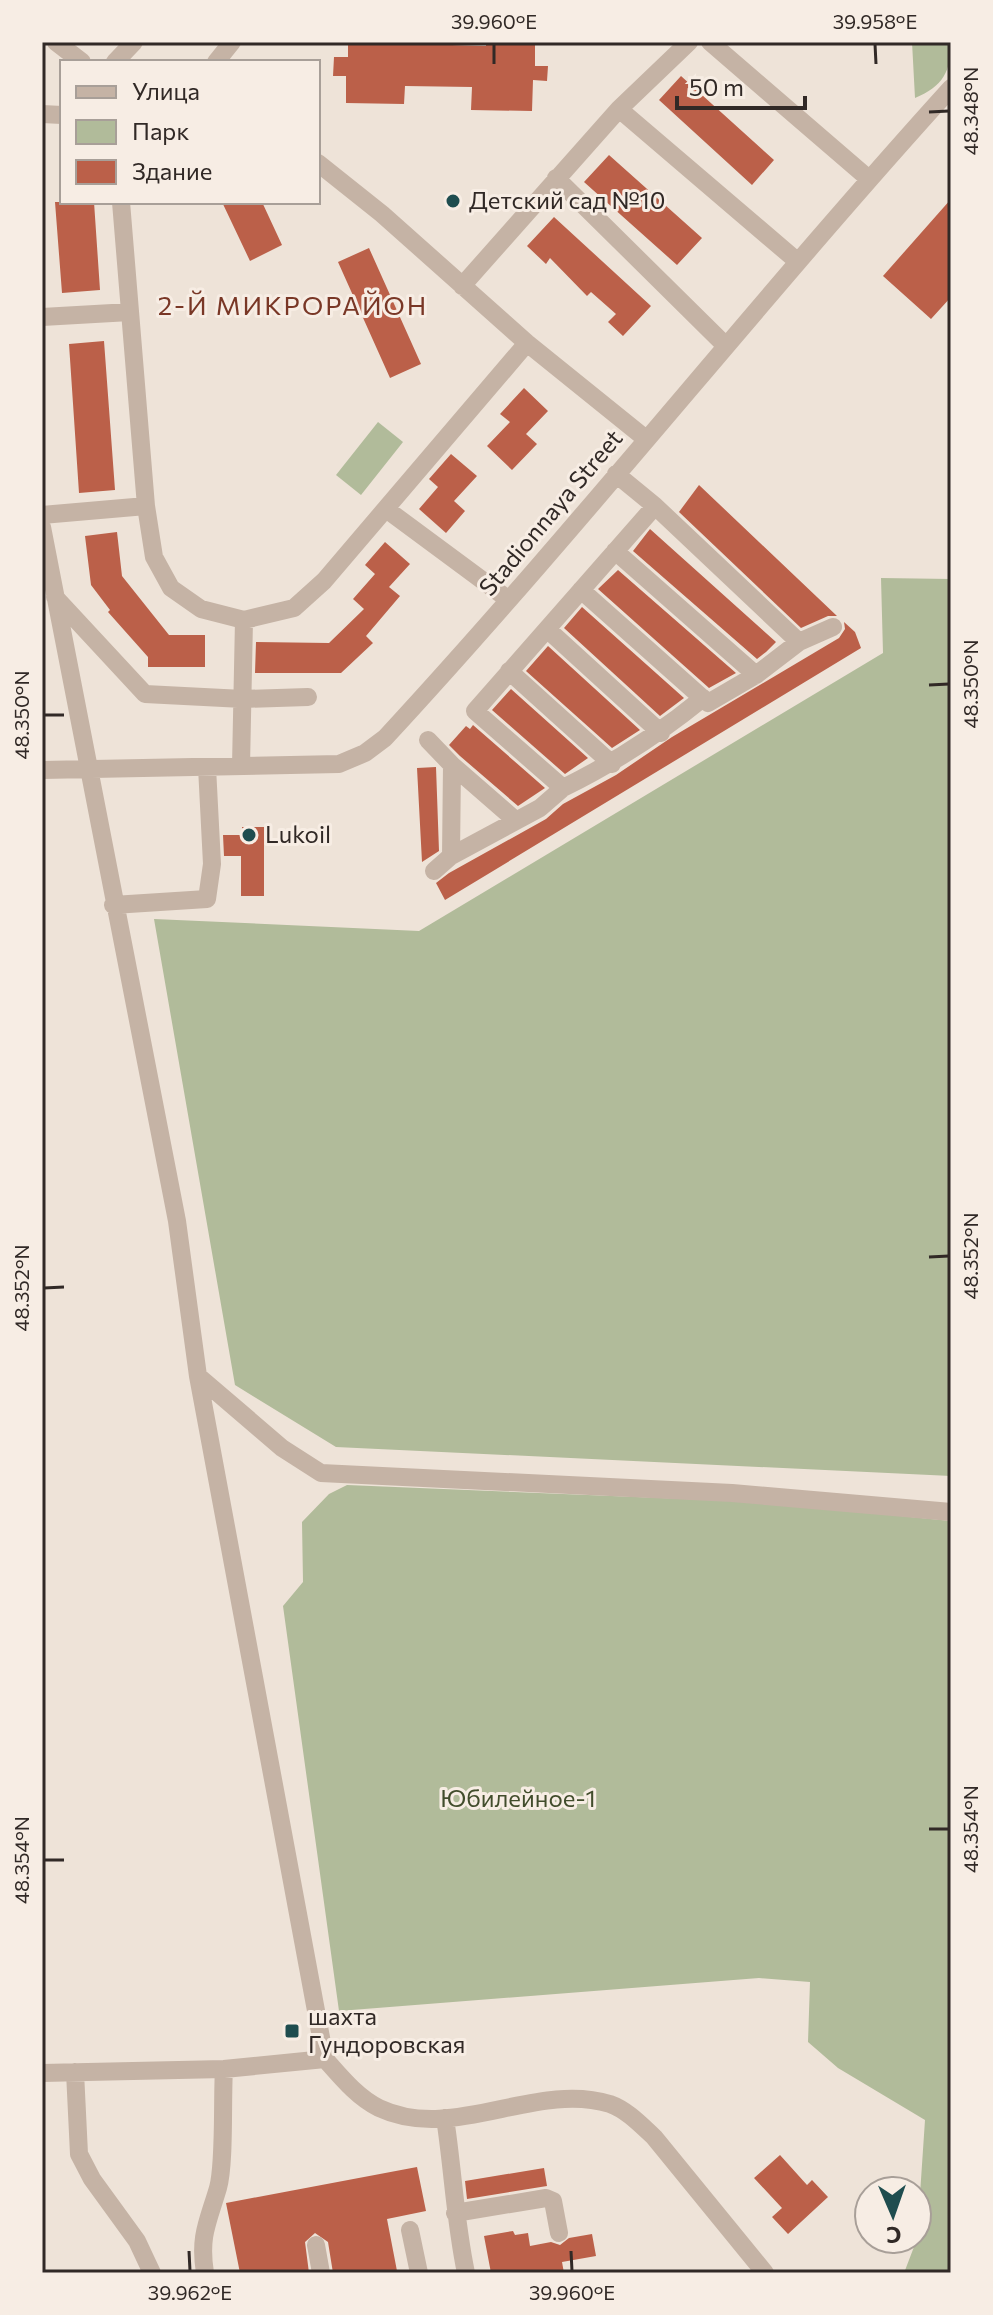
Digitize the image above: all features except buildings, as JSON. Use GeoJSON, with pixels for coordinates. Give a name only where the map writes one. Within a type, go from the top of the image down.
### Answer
{"type":"FeatureCollection","features":[{"type":"Feature","properties":{"kind":"street"},"geometry":{"type":"LineString","coordinates":[[56,42],[79,60]]}},
{"type":"Feature","properties":{"kind":"street"},"geometry":{"type":"LineString","coordinates":[[117,60],[134,42]]}},
{"type":"Feature","properties":{"kind":"street"},"geometry":{"type":"LineString","coordinates":[[218,60],[232,42]]}},
{"type":"Feature","properties":{"kind":"street"},"geometry":{"type":"LineString","coordinates":[[462,286],[619,109],[689,42]]}},
{"type":"Feature","properties":{"kind":"street"},"geometry":{"type":"LineString","coordinates":[[710,42],[869,179]]}},
{"type":"Feature","properties":{"kind":"street","name":"Stadionnaya Street"},"geometry":{"type":"LineString","coordinates":[[42,770],[339,764],[365,753],[385,738],[509,600],[797,261],[951,88]]}},
{"type":"Feature","properties":{"kind":"street"},"geometry":{"type":"LineString","coordinates":[[619,109],[797,261]]}},
{"type":"Feature","properties":{"kind":"street"},"geometry":{"type":"LineString","coordinates":[[320,165],[382,214],[527,343],[646,439]]}},
{"type":"Feature","properties":{"kind":"street"},"geometry":{"type":"LineString","coordinates":[[556,178],[726,346]]}},
{"type":"Feature","properties":{"kind":"street"},"geometry":{"type":"LineString","coordinates":[[121,204],[146,506],[154,557],[171,588],[201,609],[244,620],[294,608],[324,581],[527,343]]}},
{"type":"Feature","properties":{"kind":"street"},"geometry":{"type":"LineString","coordinates":[[42,317],[130,312]]}},
{"type":"Feature","properties":{"kind":"street"},"geometry":{"type":"LineString","coordinates":[[616,474],[655,506],[799,642]]}},
{"type":"Feature","properties":{"kind":"street"},"geometry":{"type":"LineString","coordinates":[[42,515],[146,506]]}},
{"type":"Feature","properties":{"kind":"street"},"geometry":{"type":"LineString","coordinates":[[563,788],[475,711],[655,506]]}},
{"type":"Feature","properties":{"kind":"street"},"geometry":{"type":"LineString","coordinates":[[386,509],[509,600]]}},
{"type":"Feature","properties":{"kind":"street"},"geometry":{"type":"LineString","coordinates":[[42,527],[113,905],[177,1221],[198,1376],[325,2059],[354,2092],[379,2108],[406,2116],[445,2118],[570,2100],[610,2104],[634,2118],[654,2137],[765,2273]]}},
{"type":"Feature","properties":{"kind":"street"},"geometry":{"type":"LineString","coordinates":[[615,551],[756,675]]}},
{"type":"Feature","properties":{"kind":"street"},"geometry":{"type":"LineString","coordinates":[[581,590],[708,703],[756,675],[799,642],[833,627]]}},
{"type":"Feature","properties":{"kind":"street"},"geometry":{"type":"LineString","coordinates":[[55,597],[145,694],[243,699],[308,697]]}},
{"type":"Feature","properties":{"kind":"street"},"geometry":{"type":"LineString","coordinates":[[241,766],[244,620]]}},
{"type":"Feature","properties":{"kind":"street"},"geometry":{"type":"LineString","coordinates":[[547,629],[661,733]]}},
{"type":"Feature","properties":{"kind":"street"},"geometry":{"type":"LineString","coordinates":[[509,671],[612,764]]}},
{"type":"Feature","properties":{"kind":"street"},"geometry":{"type":"LineString","coordinates":[[434,871],[451,856],[514,819],[540,808],[563,788],[612,764],[661,733],[703,698]]}},
{"type":"Feature","properties":{"kind":"street"},"geometry":{"type":"LineString","coordinates":[[428,740],[514,819]]}},
{"type":"Feature","properties":{"kind":"street"},"geometry":{"type":"LineString","coordinates":[[451,856],[452,765]]}},
{"type":"Feature","properties":{"kind":"street"},"geometry":{"type":"LineString","coordinates":[[113,905],[207,899],[212,864],[207,767]]}},
{"type":"Feature","properties":{"kind":"street"},"geometry":{"type":"LineString","coordinates":[[198,1376],[282,1448],[321,1473],[732,1493],[951,1512]]}},
{"type":"Feature","properties":{"kind":"street"},"geometry":{"type":"LineString","coordinates":[[42,2073],[224,2069],[325,2059]]}},
{"type":"Feature","properties":{"kind":"street"},"geometry":{"type":"LineString","coordinates":[[205,2273],[200,2247],[209,2208],[219,2187],[224,2069]]}},
{"type":"Feature","properties":{"kind":"street"},"geometry":{"type":"LineString","coordinates":[[75,2072],[79,2154],[137,2241],[152,2273]]}},
{"type":"Feature","properties":{"kind":"street"},"geometry":{"type":"LineString","coordinates":[[445,2118],[454,2179],[455,2213],[466,2273]]}},
{"type":"Feature","properties":{"kind":"street"},"geometry":{"type":"LineString","coordinates":[[455,2213],[546,2198],[553,2201],[559,2233]]}},
{"type":"Feature","properties":{"kind":"street"},"geometry":{"type":"LineString","coordinates":[[410,2230],[419,2273]]}},
{"type":"Feature","properties":{"kind":"street"},"geometry":{"type":"LineString","coordinates":[[316,2245],[321,2273]]}},
{"type":"Feature","properties":{"kind":"green space"},"geometry":{"type":"Polygon","coordinates":[[[912,42],[951,42],[944,77],[915,98],[912,42]]]}},
{"type":"Feature","properties":{"kind":"green space"},"geometry":{"type":"Polygon","coordinates":[[[378,422],[403,442],[361,495],[336,475],[378,422]]]}},
{"type":"Feature","properties":{"kind":"green space"},"geometry":{"type":"Polygon","coordinates":[[[881,578],[951,579],[951,1476],[336,1447],[235,1385],[154,919],[419,931],[883,653],[881,578]]]}},
{"type":"Feature","properties":{"kind":"green space","name":"Юбилейное-1"},"geometry":{"type":"Polygon","coordinates":[[[347,1485],[759,1502],[951,1521],[951,2273],[904,2273],[911,2255],[933,2255],[933,2175],[921,2175],[925,2120],[838,2068],[808,2042],[810,1982],[759,1978],[339,2011],[283,1606],[303,1582],[302,1522],[329,1494],[347,1485]]]}},
{"type":"Feature","properties":{"kind":"place","name":"Детский сад №10"},"geometry":{"type":"Point","coordinates":[453,201]}},
{"type":"Feature","properties":{"kind":"place","name":"Lukoil"},"geometry":{"type":"Point","coordinates":[249,835]}},
{"type":"Feature","properties":{"kind":"place","name":"шахта Гундоровская"},"geometry":{"type":"Point","coordinates":[292,2031]}},
{"type":"Feature","properties":{"kind":"district","name":"2-Й МИКРОРАЙОН"},"geometry":{"type":"Point","coordinates":[293,306]}}]}
